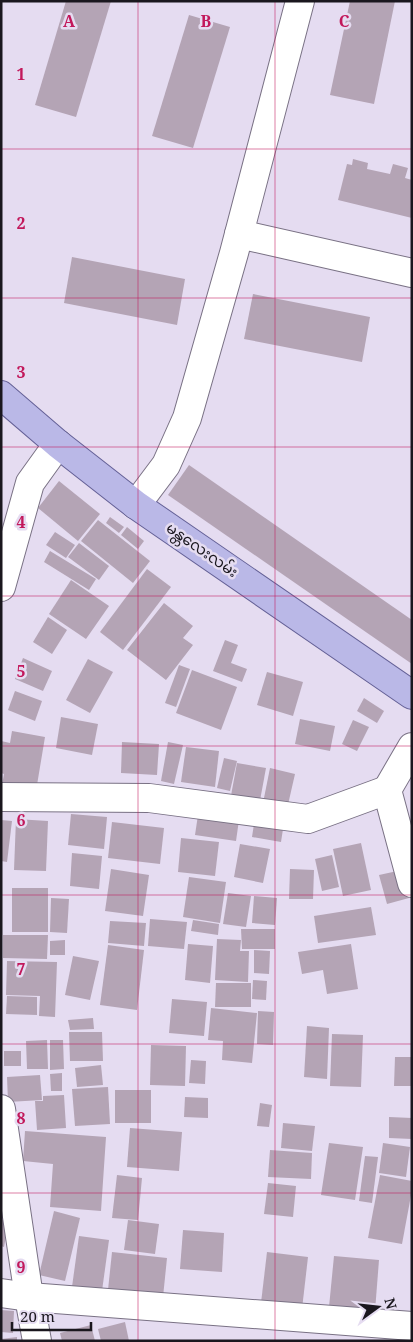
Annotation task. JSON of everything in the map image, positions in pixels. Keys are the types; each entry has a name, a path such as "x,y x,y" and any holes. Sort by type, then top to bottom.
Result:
{"main road":[{"name":"မန္တလေးလမ်း","path":"1,395 58,444 136,505 412,695"}],"street":[{"path":"136,505 166,465 187,418 239,234 300,1"},
{"path":"239,234 412,273"},
{"path":"1,587 30,483 58,444"},
{"path":"1,797 149,798 308,819 387,790 412,748"},
{"path":"387,790 412,883"},
{"path":"1,1109 37,1341"},
{"path":"1,1293 29,1297 412,1326"}],"building":[{"path":"66,1 111,1 76,117 35,105"},
{"path":"350,1 395,1 374,104 330,95"},
{"path":"189,15 230,27 193,148 152,136"},
{"path":"353,159 368,163 367,169 390,174 393,164 408,168 405,178 412,180 412,218 338,200 347,164 352,165"},
{"path":"72,257 185,279 177,325 64,303"},
{"path":"253,294 370,317 362,362 244,339"},
{"path":"189,465 412,620 412,664 168,495"},
{"path":"59,481 100,514 78,541 38,508"},
{"path":"110,517 124,527 119,533 106,523"},
{"path":"98,520 150,561 133,583 81,541"},
{"path":"127,527 144,541 138,549 121,535"},
{"path":"55,532 75,545 66,558 46,545"},
{"path":"79,543 109,566 99,580 68,557"},
{"path":"50,551 96,579 89,590 44,562"},
{"path":"147,569 171,587 123,650 100,632"},
{"path":"71,580 109,606 86,639 49,614"},
{"path":"164,603 193,626 183,638 193,645 166,680 127,650"},
{"path":"48,617 67,630 52,654 33,642"},
{"path":"225,640 238,645 231,663 247,669 242,682 213,671"},
{"path":"23,658 52,671 43,691 15,679"},
{"path":"88,659 113,672 90,713 66,700"},
{"path":"179,665 190,669 176,707 165,703"},
{"path":"192,670 237,687 221,730 176,713"},
{"path":"267,672 303,682 293,716 257,705"},
{"path":"15,691 42,701 35,721 8,710"},
{"path":"364,698 384,711 377,723 357,711"},
{"path":"61,717 98,724 92,755 56,748"},
{"path":"300,719 335,726 330,751 295,744"},
{"path":"353,720 369,727 357,751 342,744"},
{"path":"12,731 45,737 36,791 2,785 4,774 1,773 1,741 10,743"},
{"path":"122,742 159,744 157,775 121,773"},
{"path":"168,742 183,745 174,784 161,781"},
{"path":"186,747 219,751 215,787 181,782"},
{"path":"224,758 237,761 230,791 217,788"},
{"path":"237,763 266,768 259,806 230,801"},
{"path":"270,768 295,774 287,809 263,803"},
{"path":"71,814 107,817 104,849 68,845"},
{"path":"198,815 239,820 236,841 195,835"},
{"path":"16,819 48,821 46,871 14,870"},
{"path":"1,820 12,821 7,862 1,861"},
{"path":"112,822 164,828 160,864 108,858"},
{"path":"254,824 283,829 281,842 252,837"},
{"path":"181,838 219,842 215,876 178,872"},
{"path":"361,843 371,890 343,896 333,849"},
{"path":"240,844 270,849 263,883 234,877"},
{"path":"72,853 102,856 99,889 70,886"},
{"path":"332,855 339,887 322,891 315,859"},
{"path":"111,869 149,875 143,916 105,911"},
{"path":"290,869 314,870 313,899 289,899"},
{"path":"402,870 409,898 387,904 379,875"},
{"path":"189,877 226,882 220,923 183,917"},
{"path":"12,888 48,888 48,932 12,932"},
{"path":"228,893 251,896 246,927 223,924"},
{"path":"254,896 277,898 275,925 252,923"},
{"path":"51,898 69,899 67,933 50,932"},
{"path":"371,907 376,935 318,943 314,916"},
{"path":"150,919 187,922 184,949 148,946"},
{"path":"193,920 219,924 218,935 191,931"},
{"path":"110,921 146,923 144,946 108,943"},
{"path":"241,929 275,929 275,949 242,949"},
{"path":"3,935 48,935 47,959 3,958"},
{"path":"217,939 241,940 240,951 249,951 248,982 215,980"},
{"path":"65,940 65,955 50,955 50,941"},
{"path":"188,944 213,946 210,983 185,980"},
{"path":"351,944 358,989 327,994 323,970 302,974 298,952"},
{"path":"108,945 144,950 137,1010 100,1005"},
{"path":"254,950 270,951 269,974 254,973"},
{"path":"73,956 99,961 90,1000 65,995"},
{"path":"7,961 57,962 55,1017 39,1016 40,996 6,995"},
{"path":"253,980 267,981 266,1000 252,999"},
{"path":"216,983 251,983 251,1007 215,1007"},
{"path":"7,996 37,997 37,1015 6,1014"},
{"path":"172,999 207,1002 204,1036 169,1033"},
{"path":"211,1008 257,1013 252,1063 222,1060 223,1041 208,1040"},
{"path":"258,1011 274,1012 273,1045 257,1044"},
{"path":"93,1018 94,1029 70,1030 68,1020"},
{"path":"307,1026 329,1028 327,1079 304,1077"},
{"path":"69,1032 102,1032 103,1061 70,1061"},
{"path":"332,1034 363,1035 361,1087 330,1086"},
{"path":"47,1040 48,1069 27,1069 26,1041"},
{"path":"50,1040 63,1040 64,1069 50,1070"},
{"path":"151,1045 186,1046 185,1086 150,1085"},
{"path":"4,1051 21,1051 21,1066 4,1066"},
{"path":"395,1057 412,1057 412,1086 394,1086"},
{"path":"191,1060 206,1061 205,1084 189,1083"},
{"path":"101,1065 103,1085 77,1087 75,1068"},
{"path":"62,1073 62,1091 51,1091 50,1074"},
{"path":"40,1075 42,1100 8,1102 7,1077"},
{"path":"108,1087 110,1124 75,1126 72,1089"},
{"path":"115,1090 151,1090 151,1123 115,1123"},
{"path":"64,1095 66,1128 37,1130 35,1101 43,1101 43,1096"},
{"path":"185,1097 208,1098 208,1118 184,1117"},
{"path":"260,1103 272,1105 269,1127 257,1126"},
{"path":"389,1117 412,1118 412,1139 389,1138"},
{"path":"283,1123 315,1126 312,1151 281,1148"},
{"path":"130,1128 182,1132 179,1171 127,1167"},
{"path":"25,1131 106,1137 101,1211 50,1207 53,1164 23,1161"},
{"path":"329,1143 363,1147 355,1200 321,1195"},
{"path":"383,1143 410,1147 406,1177 379,1173"},
{"path":"270,1150 312,1153 311,1179 268,1177"},
{"path":"365,1156 378,1157 372,1203 359,1201"},
{"path":"117,1175 142,1178 138,1220 112,1218"},
{"path":"380,1175 412,1181 402,1244 368,1238"},
{"path":"268,1183 296,1186 293,1217 264,1214"},
{"path":"54,1211 80,1218 65,1281 39,1275"},
{"path":"1,1220 9,1221 4,1247 1,1246"},
{"path":"128,1220 159,1224 155,1254 124,1250"},
{"path":"183,1230 224,1233 222,1272 180,1269"},
{"path":"79,1236 109,1240 102,1291 72,1287"},
{"path":"112,1252 167,1258 163,1297 108,1290"},
{"path":"267,1252 308,1257 302,1309 261,1303"},
{"path":"334,1256 379,1260 375,1311 329,1307"},
{"path":"1,1310 14,1311 13,1333 1,1332"},
{"path":"125,1322 129,1341 101,1341 98,1329"},
{"path":"91,1325 95,1341 62,1341 60,1333"},
{"path":"17,1337 17,1341 1,1341 1,1339"}]}
